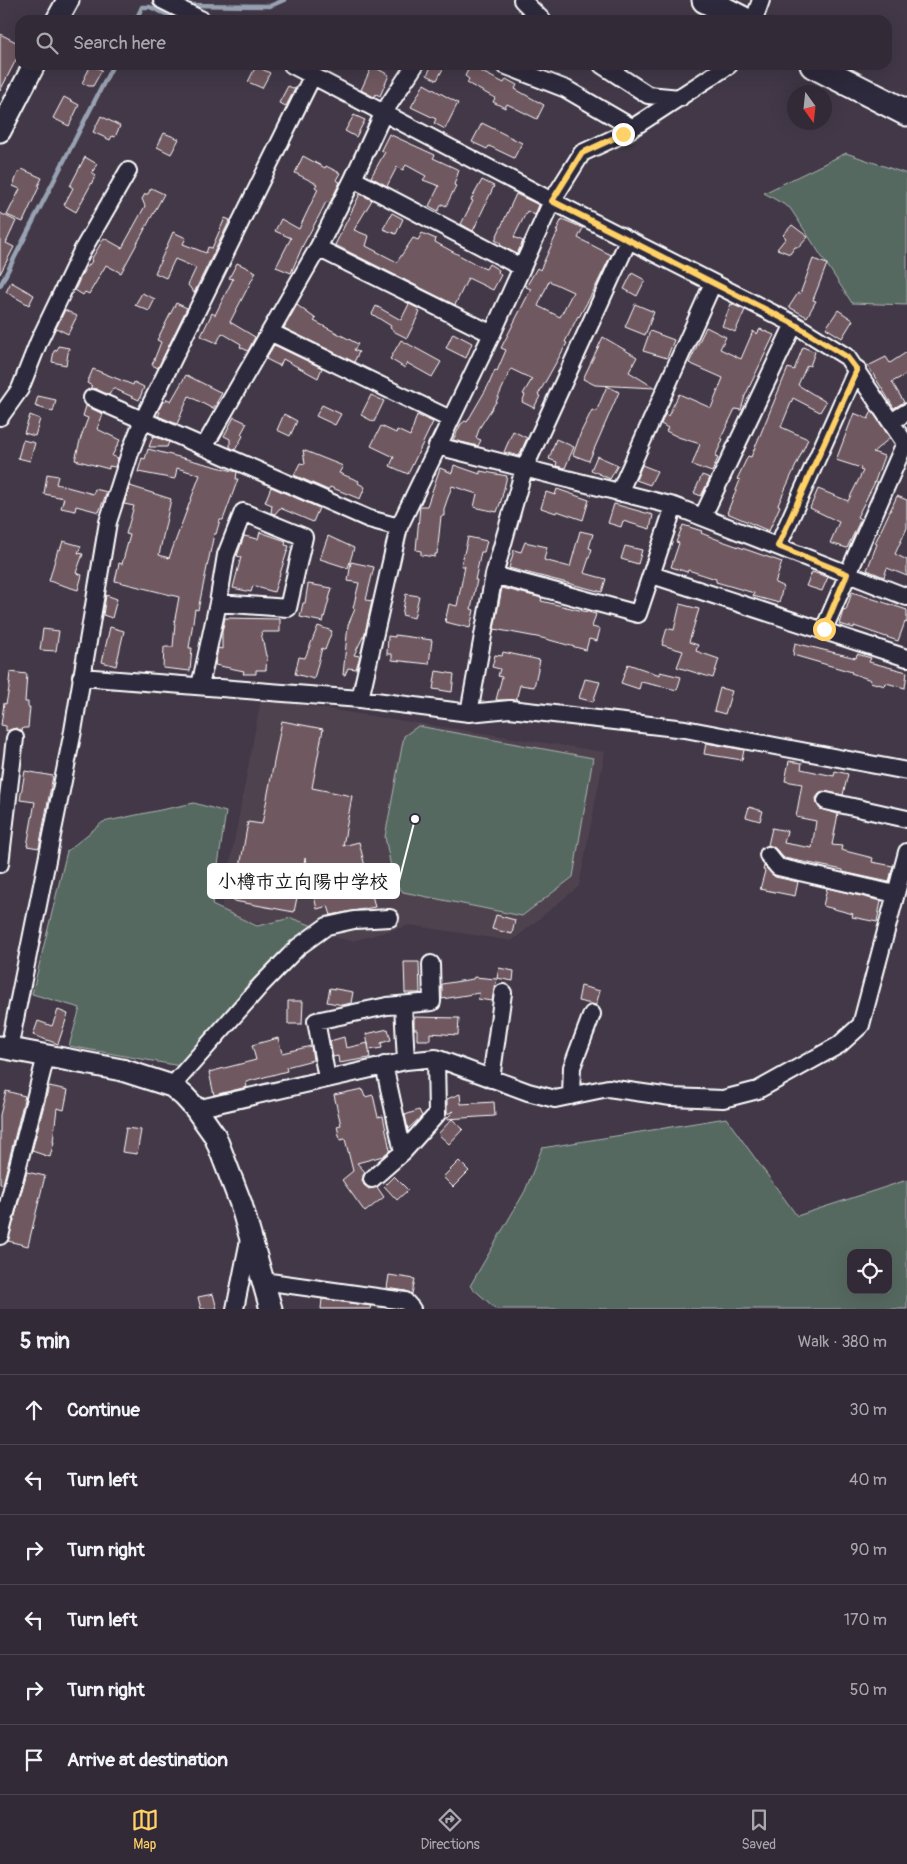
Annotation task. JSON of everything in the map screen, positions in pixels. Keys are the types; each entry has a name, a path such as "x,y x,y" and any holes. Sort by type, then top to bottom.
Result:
{"highway":[{"path":"685,0 714,15"},
{"path":"705,0 734,15"},
{"path":"823,70 907,113"},
{"path":"844,70 907,102"}],"main road":[{"path":"60,15 68,0"},
{"path":"0,131 31,70"},
{"path":"4,1048 122,1070 172,1086 196,1109 215,1136 241,1204 271,1309"}],"street":[{"path":"162,0 192,15"},
{"path":"522,0 537,15"},
{"path":"756,15 761,0"},
{"path":"302,70 628,241 794,324 847,357 906,444 824,629"},
{"path":"204,447 318,248 384,112 412,70"},
{"path":"517,70 566,89 633,128"},
{"path":"610,70 648,95 680,98"},
{"path":"360,698 399,527 492,334 552,201 582,153 633,128 722,70"},
{"path":"4,1048 73,731 108,522 131,450 143,420 313,75"},
{"path":"0,417 20,389 39,341 82,251 128,171"},
{"path":"353,179 521,267"},
{"path":"469,713 494,575 524,469 628,241"},
{"path":"318,248 492,334"},
{"path":"619,493 713,283"},
{"path":"703,516 794,324"},
{"path":"270,332 450,419"},
{"path":"778,546 857,370"},
{"path":"92,398 369,519 399,527"},
{"path":"891,422 907,412"},
{"path":"437,446 674,506 907,597"},
{"path":"494,575 638,614 674,506"},
{"path":"200,686 226,555 243,512 304,537 288,608 218,603"},
{"path":"652,575 824,629 907,658"},
{"path":"81,677 360,698 469,713 510,709 685,729 907,771"},
{"path":"0,864 3,822 15,738"},
{"path":"826,802 907,820"},
{"path":"196,1109 406,1060 436,1058 528,1092 556,1099 608,1088 671,1097 723,1099 758,1090 839,1045 861,1025 907,852"},
{"path":"768,854 778,867 895,894"},
{"path":"172,1086 261,985 298,947 327,926 354,920 390,918"},
{"path":"327,1078 316,1021 387,1006 432,1002 431,964"},
{"path":"491,1078 503,993"},
{"path":"403,1005 406,1060"},
{"path":"572,1096 572,1067 592,1014"},
{"path":"0,1236 46,1056"},
{"path":"372,1179 402,1152 437,1114 436,1058"},
{"path":"384,1065 402,1152"},
{"path":"235,1309 250,1235"},
{"path":"263,1281 405,1302 412,1309"}],"shaded area":[{"path":"261,699 605,752 579,886 512,941 410,925 353,941 220,916"}],"green space":[{"path":"846,153 907,174 907,305 852,303 790,208 764,193"},
{"path":"418,726 593,758 573,877 522,916 403,892 394,882 385,837 404,736"},
{"path":"194,803 226,812 212,905 257,926 291,918 313,926 250,982 180,1066 69,1046 80,1008 32,994 67,851 103,822"},
{"path":"726,1118 797,1216 907,1180 907,1309 496,1309 470,1286 525,1191 542,1148"}],"building":[{"path":"0,34 15,42 15,62 0,91"},
{"path":"88,70 102,70 93,86 82,83"},
{"path":"254,70 264,70 270,73 262,88 248,82"},
{"path":"370,70 380,70 389,75 380,96 376,94 374,97 361,90"},
{"path":"430,70 442,70 437,80 427,75"},
{"path":"468,70 478,70 504,83 506,79 517,85 515,89 544,105 537,119 507,104 505,108 493,102 495,98 467,83 469,79 465,76"},
{"path":"424,84 458,103 445,129 434,123 436,119 411,107"},
{"path":"288,86 295,89 286,106 279,103"},
{"path":"64,97 79,105 69,126 53,118"},
{"path":"354,115 365,120 356,137 345,131"},
{"path":"101,116 120,126 115,137 112,136 110,140 93,132"},
{"path":"482,123 522,143 514,158 489,146 487,149 472,142"},
{"path":"164,133 179,139 171,154 157,147"},
{"path":"389,134 435,155 433,158 459,170 454,185 456,186 446,206 442,204 438,211 429,206 439,186 423,180 426,176 406,165 403,170 397,167 387,186 371,177 385,152 381,150"},
{"path":"303,156 325,168 326,166 340,173 336,180 340,182 330,203 326,202 303,245 291,273 276,267 291,238 275,231 281,219 299,229 318,189 315,187 317,184 295,173"},
{"path":"85,157 97,164 92,173 96,175 76,212 64,205 73,188 70,186"},
{"path":"22,169 42,178 23,222 7,215 20,189 13,186 18,173"},
{"path":"482,180 494,186 473,231 461,224"},
{"path":"151,188 164,194 121,273 106,265 89,294 85,292 83,295 75,290 82,274 92,261 104,238 122,248 145,206 142,199"},
{"path":"360,194 372,200 354,230 369,236 366,246 397,262 413,238 418,240 422,233 436,239 435,242 481,267 486,269 489,264 499,270 498,273 501,275 493,290 468,278 455,305 335,245"},
{"path":"516,194 539,205 535,215 527,211 514,237 523,241 517,254 500,245 501,243 495,240"},
{"path":"0,213 16,221 6,243 14,247 0,274"},
{"path":"392,213 403,219 396,234 383,229"},
{"path":"225,218 230,220 194,293 188,285 196,268 175,259 166,278 155,273 173,232 186,238 183,244 206,253 208,247 212,248"},
{"path":"562,219 583,228 578,238 611,255 594,290 578,316 565,342 567,343 538,395 540,396 534,408 522,402 525,395 523,394 532,379 511,369 496,402 480,427 476,438 481,440 478,446 453,440 461,424 465,421 467,422 495,370 497,371 506,350 501,348 531,289 526,287 537,268 540,270 558,231 556,231","holes":["549,281 573,292 560,317 538,306"]},
{"path":"792,225 808,237 799,247 795,247 790,254 777,249 786,238 783,235"},
{"path":"813,259 827,264 813,300 816,301 807,317 789,307 798,293 800,294"},
{"path":"237,263 256,272 230,322 255,337 248,351 240,347 241,344 222,333 217,343 201,336 212,313 215,315 233,279 229,278"},
{"path":"632,273 645,280 637,296 624,289"},
{"path":"11,282 34,295 29,305 6,292"},
{"path":"142,293 155,299 149,311 135,305"},
{"path":"176,303 187,308 158,368 152,365 161,342 157,340"},
{"path":"409,304 419,309 418,311 420,312 407,338 395,332 390,328 391,326 372,314 376,306 401,320"},
{"path":"635,304 654,312 645,335 625,327"},
{"path":"731,304 745,310 735,332 722,326"},
{"path":"297,305 316,319 314,321 358,344 354,350 359,352 354,362 284,328"},
{"path":"65,310 77,316 68,334 56,328"},
{"path":"838,310 853,320 842,338 826,328"},
{"path":"706,327 726,337 720,349 741,359 753,331 757,334 760,329 774,335 745,396 741,410 735,409 721,438 723,439 715,457 718,458 712,472 692,465 700,444 666,431 668,428 661,424 665,414 668,416 679,394 711,408 723,378 689,363"},
{"path":"650,331 674,340 667,358 643,351"},
{"path":"453,333 472,343 466,358 446,348"},
{"path":"603,337 637,357 629,372 655,388 595,385 583,379"},
{"path":"401,340 441,362 432,377 407,363 405,368 390,359"},
{"path":"274,345 322,368 318,378 283,359 280,366 266,359"},
{"path":"58,346 69,348 66,365 52,362 54,351 57,350"},
{"path":"803,347 815,352 810,366 807,365 798,385 826,402 820,412 793,398 781,427 808,439 778,505 780,506 769,531 727,513 740,480 737,479 748,456 751,457 788,368 794,370"},
{"path":"907,352 907,374 892,382 904,402 894,408 868,366 886,357 890,363"},
{"path":"93,369 133,385 134,382 144,387 139,400 113,388 109,395 90,388 92,386 87,383"},
{"path":"186,375 222,393 213,409 189,396 177,424 158,416 160,412 158,411 163,401 165,402 167,399 171,401"},
{"path":"607,386 619,392 589,461 573,455 581,432 592,410 596,412"},
{"path":"371,395 384,401 374,422 361,415"},
{"path":"38,396 56,400 53,412 35,406"},
{"path":"322,405 341,414 335,425 316,416"},
{"path":"86,406 103,414 97,429 120,440 112,456 118,458 115,467 109,466 109,469 75,460 88,418 83,416"},
{"path":"872,411 890,438 873,452 884,456 874,484 857,517 861,519 847,548 830,543 839,522 810,508 818,489 848,501 863,471 860,470 861,468 836,460 854,413 868,419"},
{"path":"284,414 297,421 290,436 277,430"},
{"path":"30,415 40,419 35,436 24,433"},
{"path":"417,415 433,422 408,474 390,466 394,457 371,446 381,426 396,433 397,430 410,436"},
{"path":"234,417 247,423 241,434 243,436 235,450 230,447 230,439 224,436"},
{"path":"513,431 527,438 519,456 504,452"},
{"path":"153,436 169,442 167,447 149,447"},
{"path":"556,439 574,447 565,468 556,466 557,462 549,459"},
{"path":"23,440 35,443 30,461 18,458"},
{"path":"148,449 237,472 236,479 238,479 223,520 220,520 216,534 214,534 198,610 195,609 189,648 192,648 190,671 163,668 164,647 173,647 174,624 179,597 115,581 119,563 122,564 130,535 126,534 134,506 124,504 130,486 171,499 159,555 169,558 200,475 177,468 175,479 138,472 142,458 145,459"},
{"path":"303,450 343,466 339,473 359,481 358,483 365,487 360,499 330,487 328,490 294,475 300,463 305,464"},
{"path":"597,456 618,465 610,479 591,470"},
{"path":"454,465 480,474 480,471 507,476 497,512 474,507 477,494 452,486 444,509 444,516 441,516 437,554 435,554 435,557 421,555 421,551 416,550 420,506 427,506 440,468 452,473"},
{"path":"642,465 657,471 650,485 636,480"},
{"path":"47,474 58,476 56,484 93,494 95,489 107,492 99,512 76,506 75,511 61,508 64,498 44,494"},
{"path":"702,475 710,478 701,496 694,493"},
{"path":"271,487 319,508 313,522 280,508 275,514 271,513 272,505 265,502"},
{"path":"557,489 589,500 583,520 557,511 556,513 541,508 546,492 555,495"},
{"path":"897,496 907,500 907,528 895,554 907,560 907,576 887,568 884,577 867,570 877,544 875,543"},
{"path":"614,504 653,515 650,529 623,521 621,527 608,523"},
{"path":"683,525 782,562 775,583 783,586 779,603 753,596 754,593 716,582 716,579 671,567 679,543 676,542"},
{"path":"580,531 593,534 589,548 592,549 584,573 606,579 602,592 509,568 514,550 521,552 525,542 547,547 544,560 570,567"},
{"path":"260,532 286,541 285,545 289,546 274,592 253,586 251,592 233,588 241,557 237,556 244,536 258,539"},
{"path":"328,536 354,548 348,568 320,559"},
{"path":"468,537 487,541 484,552 481,552 475,580 477,580 471,609 474,610 470,628 445,622 449,604 457,606 465,566 461,566"},
{"path":"63,541 81,546 78,553 83,554 76,573 82,575 78,590 49,581 58,549 60,550"},
{"path":"625,546 642,550 638,564 621,559"},
{"path":"351,562 374,567 366,600 372,601 365,633 354,655 360,656 356,669 348,668 345,675 343,675 348,625 355,609 353,608 359,583 348,581"},
{"path":"812,572 828,577 822,591 806,586"},
{"path":"308,584 332,588 323,622 300,617 303,603 305,603"},
{"path":"502,588 542,598 541,601 596,614 592,627 600,629 597,641 589,639 586,650 542,638 494,629"},
{"path":"852,592 907,610 907,623 905,622 898,641 854,626 854,628 839,624 843,609 846,610"},
{"path":"406,594 419,596 414,618 402,615"},
{"path":"106,595 117,599 112,618 103,615"},
{"path":"680,604 699,609 689,642 698,645 696,651 719,659 713,678 677,667 683,651 662,645 667,628 674,630"},
{"path":"225,618 280,619 280,632 261,632 267,656 266,670 256,670 256,674 243,674 244,671 215,665 218,648 222,649 222,632"},
{"path":"318,626 332,631 325,650 322,648 314,679 295,674 299,657 305,658"},
{"path":"110,627 124,631 116,666 102,662"},
{"path":"43,629 59,631 56,651 40,650"},
{"path":"395,635 432,640 429,664 392,660 392,654 387,654 388,636 395,637"},
{"path":"795,643 856,658 857,654 871,658 869,662 907,672 905,688 886,683 885,686 870,682 871,680 852,672 793,655"},
{"path":"503,652 540,660 534,687 520,685 516,700 496,700 502,677 498,676 500,669 492,667 495,655 502,656"},
{"path":"628,664 660,675 660,672 681,677 677,690 641,682 639,689 621,683"},
{"path":"436,671 454,674 452,692 433,689"},
{"path":"10,672 27,674 25,702 28,702 28,707 30,707 28,728 23,728 22,731 16,728 6,731 6,726 1,725 4,703 6,704 10,683"},
{"path":"585,679 600,682 593,702 579,698"},
{"path":"720,688 732,691 725,714 714,711"},
{"path":"282,721 323,729 312,788 352,796 343,846 359,842 375,907 331,915 328,906 317,909 305,858 294,912 234,901 248,822 262,824"},
{"path":"706,743 744,750 742,760 704,754"},
{"path":"789,761 802,763 801,769 834,776 835,771 848,774 843,795 823,791 816,798 820,809 838,814 832,845 842,846 841,850 873,858 872,862 893,866 889,882 784,858 775,848 768,845 772,828 787,831 784,843 812,848 816,821 796,817 802,784 785,781"},
{"path":"25,771 53,776 39,848 27,846 35,802 20,800"},
{"path":"749,807 763,811 760,821 746,817"},
{"path":"764,866 775,877 798,882 795,896 760,889 765,871 763,870"},
{"path":"827,888 881,901 877,922 852,917 853,914 823,906"},
{"path":"496,915 515,920 512,934 492,929"},
{"path":"404,962 419,962 420,993 405,993"},
{"path":"499,968 514,971 513,981 497,978"},
{"path":"474,977 497,979 492,1001 478,999 479,993 442,999 442,984 473,979"},
{"path":"581,986 600,991 596,1005 578,1001"},
{"path":"330,988 353,992 351,1003 343,1005 327,1002"},
{"path":"288,1001 303,1001 302,1024 288,1024"},
{"path":"58,1010 68,1014 58,1044 33,1035 38,1021 52,1026"},
{"path":"414,1017 459,1018 458,1035 430,1033 430,1040 417,1040 417,1029 414,1029"},
{"path":"388,1029 391,1040 381,1043 382,1048 369,1050 366,1034"},
{"path":"344,1037 346,1048 368,1043 370,1058 339,1063 338,1056 333,1057 330,1041"},
{"path":"278,1038 282,1053 311,1046 313,1060 286,1067 287,1071 246,1082 247,1087 214,1095 209,1072 256,1060 252,1045"},
{"path":"49,1086 68,1090 64,1110 57,1108 54,1142 50,1157 32,1151"},
{"path":"362,1089 365,1097 373,1095 378,1117 383,1116 390,1150 383,1156 357,1163 365,1172 362,1180 364,1185 369,1189 377,1187 384,1197 365,1212 342,1180 353,1171 345,1139 340,1140 337,1126 341,1125 334,1095"},
{"path":"6,1091 25,1096 3,1184 0,1184 0,1115"},
{"path":"460,1094 461,1104 494,1102 495,1116 446,1119 454,1111 447,1114 447,1099"},
{"path":"419,1110 422,1116 408,1129 405,1115"},
{"path":"452,1119 463,1129 449,1144 438,1134"},
{"path":"126,1128 141,1130 137,1154 122,1152"},
{"path":"459,1161 469,1171 453,1187 443,1177"},
{"path":"27,1172 45,1176 28,1246 8,1241"},
{"path":"394,1176 408,1190 397,1200 384,1186"},
{"path":"389,1275 415,1279 412,1294 406,1291 387,1288"},
{"path":"213,1294 217,1309 201,1309 198,1297"},
{"path":"322,1299 371,1306 370,1309 321,1309"}],"waterway":[{"path":"186,5 270,6 284,0"},
{"path":"138,15 142,7 150,7 168,15"},
{"path":"0,286 110,70"}],"place":[{"name":"小樽市立向陽中学校","path":"415,819"}],"route":[{"path":"623,134 582,153 552,201 794,324 847,357 857,370 778,546 847,574 824,629"}]}
